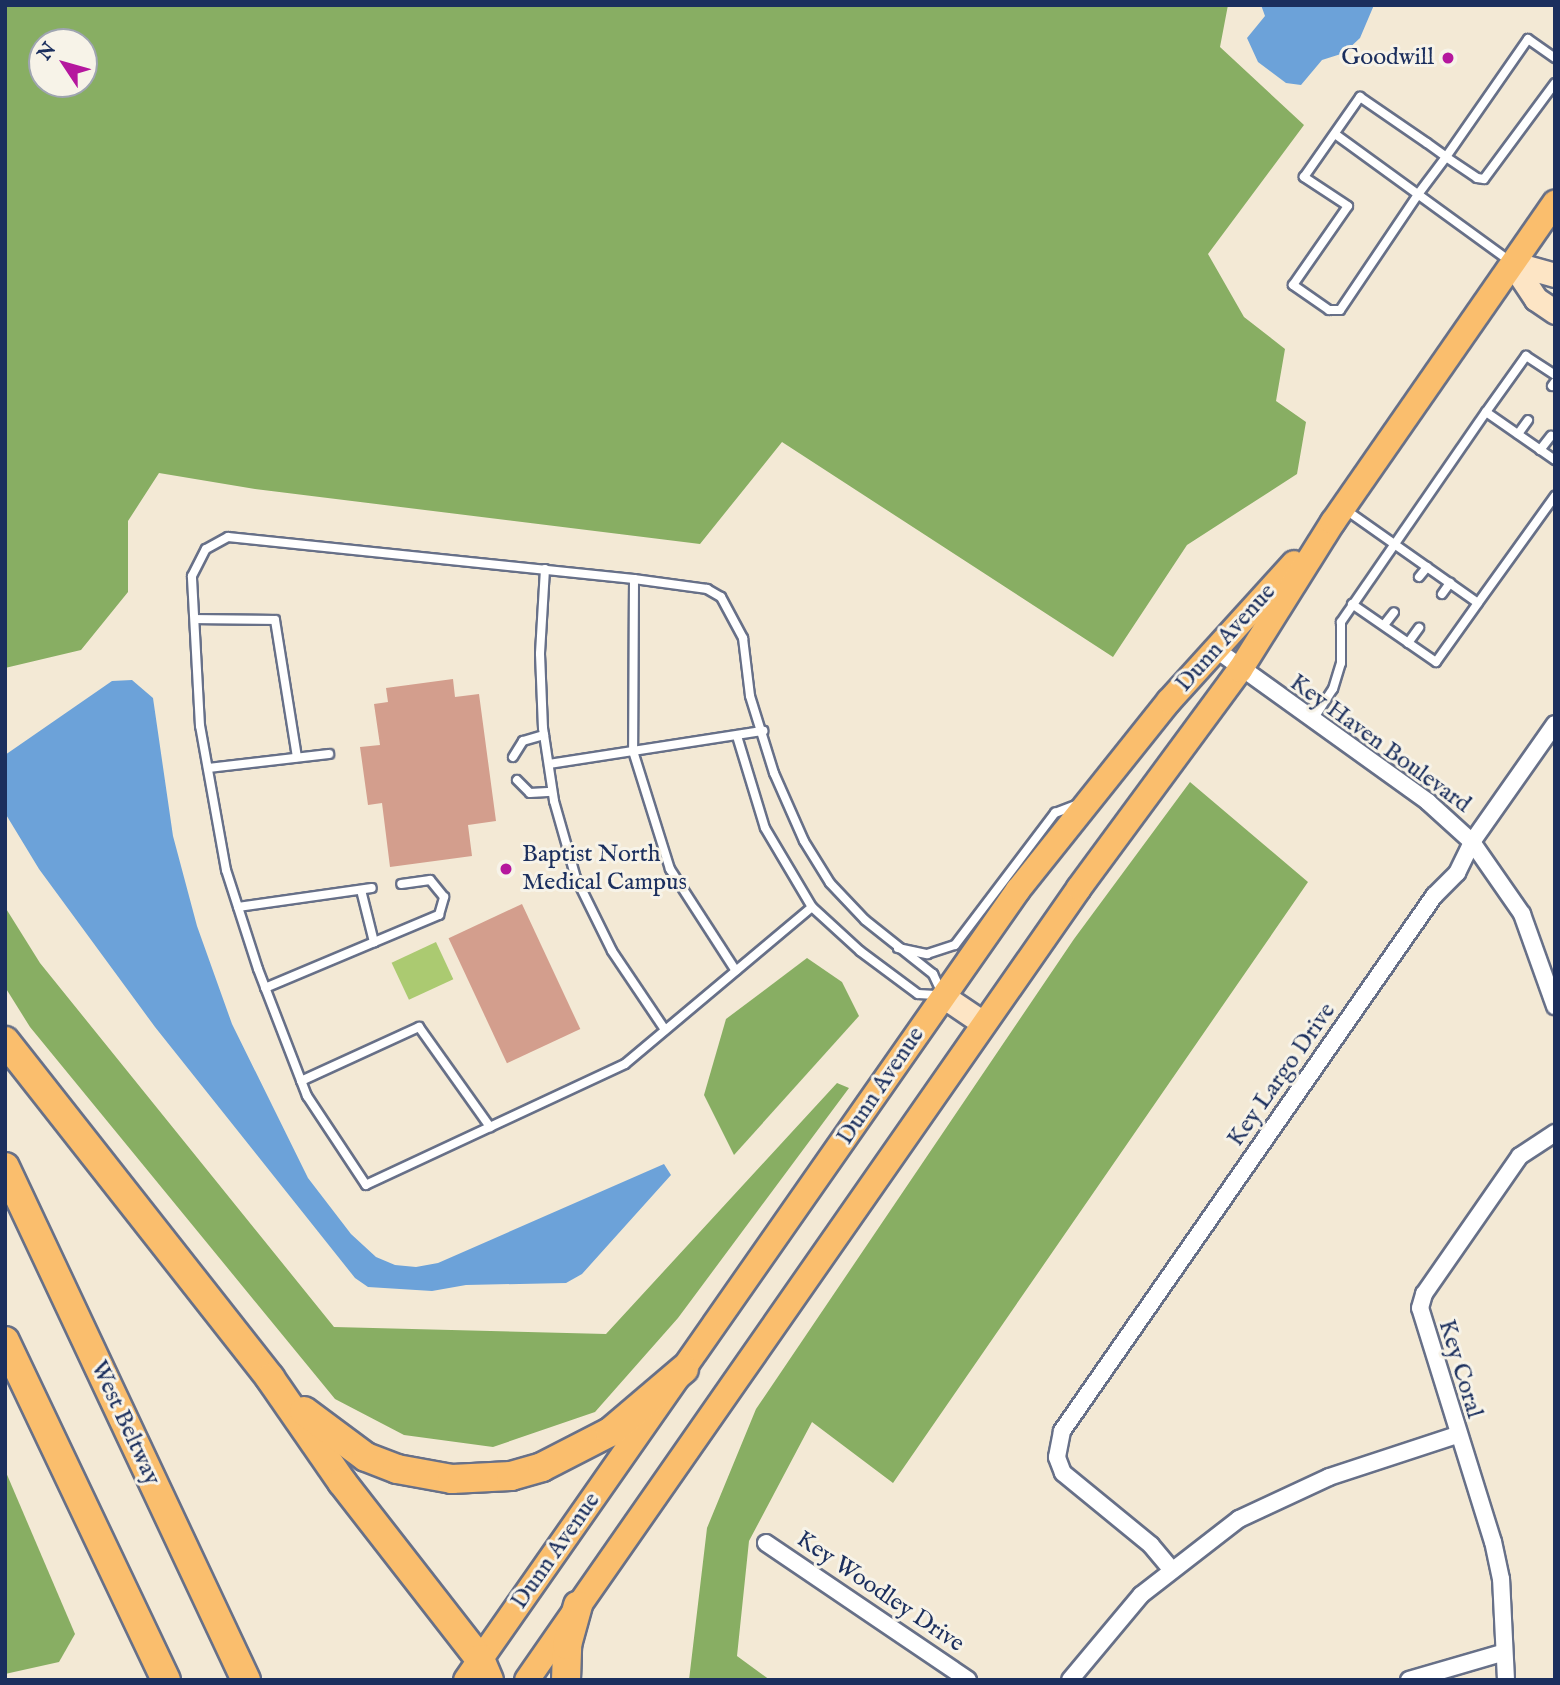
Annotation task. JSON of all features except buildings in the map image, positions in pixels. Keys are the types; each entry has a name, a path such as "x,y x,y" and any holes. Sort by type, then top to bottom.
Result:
{"highway":[{"path":"5,1041 270,1378 478,1673 510,1680"},
{"name":"West Beltway","path":"5,1167 246,1680"},
{"path":"5,1341 166,1680"},
{"path":"270,1378 321,1428 366,1457 421,1474 482,1479 542,1467 577,1451 610,1432 684,1369"},
{"path":"566,1680 567,1645 578,1605"}],"main road":[{"name":"Dunn Avenue","path":"527,1680 983,1023 1240,670 1338,515 1555,202"},
{"name":"Dunn Avenue","path":"478,1673 684,1369 943,996 1087,800 1214,648 1338,515"}],"street":[{"path":"1512,262 1555,275"},
{"path":"1512,262 1536,299 1555,312"},
{"name":"Key Haven Boulevard","path":"1214,648 1240,670 1428,802 1472,842 1522,914 1555,1006"},
{"name":"Key Largo Drive","path":"1171,1569 1128,1524 1077,1488 1057,1457 1062,1431 1434,897 1457,873 1472,842 1555,724"},
{"path":"943,996 983,1023"},
{"name":"Key Coral","path":"1070,1680 1110,1627 1171,1569 1239,1519 1294,1491 1457,1435 1421,1324 1422,1301 1520,1156 1555,1133"},
{"path":"1457,1435 1501,1579 1502,1653 1506,1680"},
{"name":"Key Woodley Drive","path":"766,1543 968,1680"},
{"path":"1409,1680 1502,1653"}],"lane":[{"path":"1555,58 1528,39 1446,157 1419,193 1340,310 1329,310 1293,285 1348,206 1304,177 1360,97 1446,157 1477,178 1491,174 1555,83"},
{"path":"1335,134 1512,262"},
{"path":"1312,721 1333,689 1340,663 1338,634 1352,604 1486,412 1526,356 1555,375"},
{"path":"1486,412 1555,460"},
{"path":"1518,434 1528,420"},
{"path":"1540,450 1551,436"},
{"path":"1352,604 1436,662 1555,496"},
{"path":"1338,515 1394,544 1478,603"},
{"path":"812,907 625,1063 366,1185 301,1080 265,988 226,870 200,726 192,576 206,549 228,537 634,579 707,589 721,597 733,612 748,663 750,696 774,773 804,841 830,883 896,947 933,974 943,996"},
{"path":"1419,577 1427,567"},
{"path":"545,569 540,654 544,736 552,792 576,878 612,951 665,1030"},
{"path":"634,579 634,751 670,869 736,971"},
{"path":"1442,594 1450,583"},
{"path":"1384,625 1394,612"},
{"path":"195,619 275,620 297,757"},
{"path":"1408,643 1419,628"},
{"path":"549,764 763,731"},
{"path":"513,757 523,741 544,736"},
{"path":"737,736 765,828 812,907 860,951 918,993 943,996"},
{"path":"208,768 329,754"},
{"path":"517,780 530,793 552,792"},
{"path":"896,947 927,954 955,945 1055,813 1087,800"},
{"path":"265,988 439,915 444,897 430,880 401,884"},
{"path":"238,907 372,888"},
{"path":"361,890 374,942"},
{"path":"301,1080 419,1027 490,1127"}],"green space":[{"path":"5,5 1228,5 1220,47 1304,125 1208,254 1244,317 1285,349 1276,401 1306,422 1297,474 1187,545 1113,657 782,442 700,544 255,489 159,473 128,521 128,592 81,650 5,668"},
{"path":"1190,782 1308,882 893,1483 812,1422 749,1541 737,1656 770,1680 689,1680 707,1528 756,1409 1074,939"},
{"path":"5,907 40,963 334,1327 606,1334 837,1083 849,1088 678,1318 595,1412 493,1447 404,1435 335,1399 30,1027 5,987"},
{"path":"436,942 453,979 409,1000 392,963"},
{"path":"807,958 842,982 859,1016 734,1155 704,1095 726,1019"},
{"path":"5,1470 75,1634 59,1662 5,1674"}],"water":[{"path":"1261,5 1374,5 1360,38 1344,53 1322,60 1301,85 1286,83 1258,62 1247,38 1265,16"},
{"path":"132,680 153,698 173,836 197,926 232,1024 308,1178 351,1234 376,1257 395,1265 416,1267 438,1263 664,1164 671,1175 582,1274 566,1283 466,1285 432,1291 368,1287 355,1278 155,1027 39,869 5,813 5,755 112,681"}],"place":[{"name":"Goodwill","path":"1448,58"},
{"name":"Baptist North Medical Campus","path":"506,869"}]}
